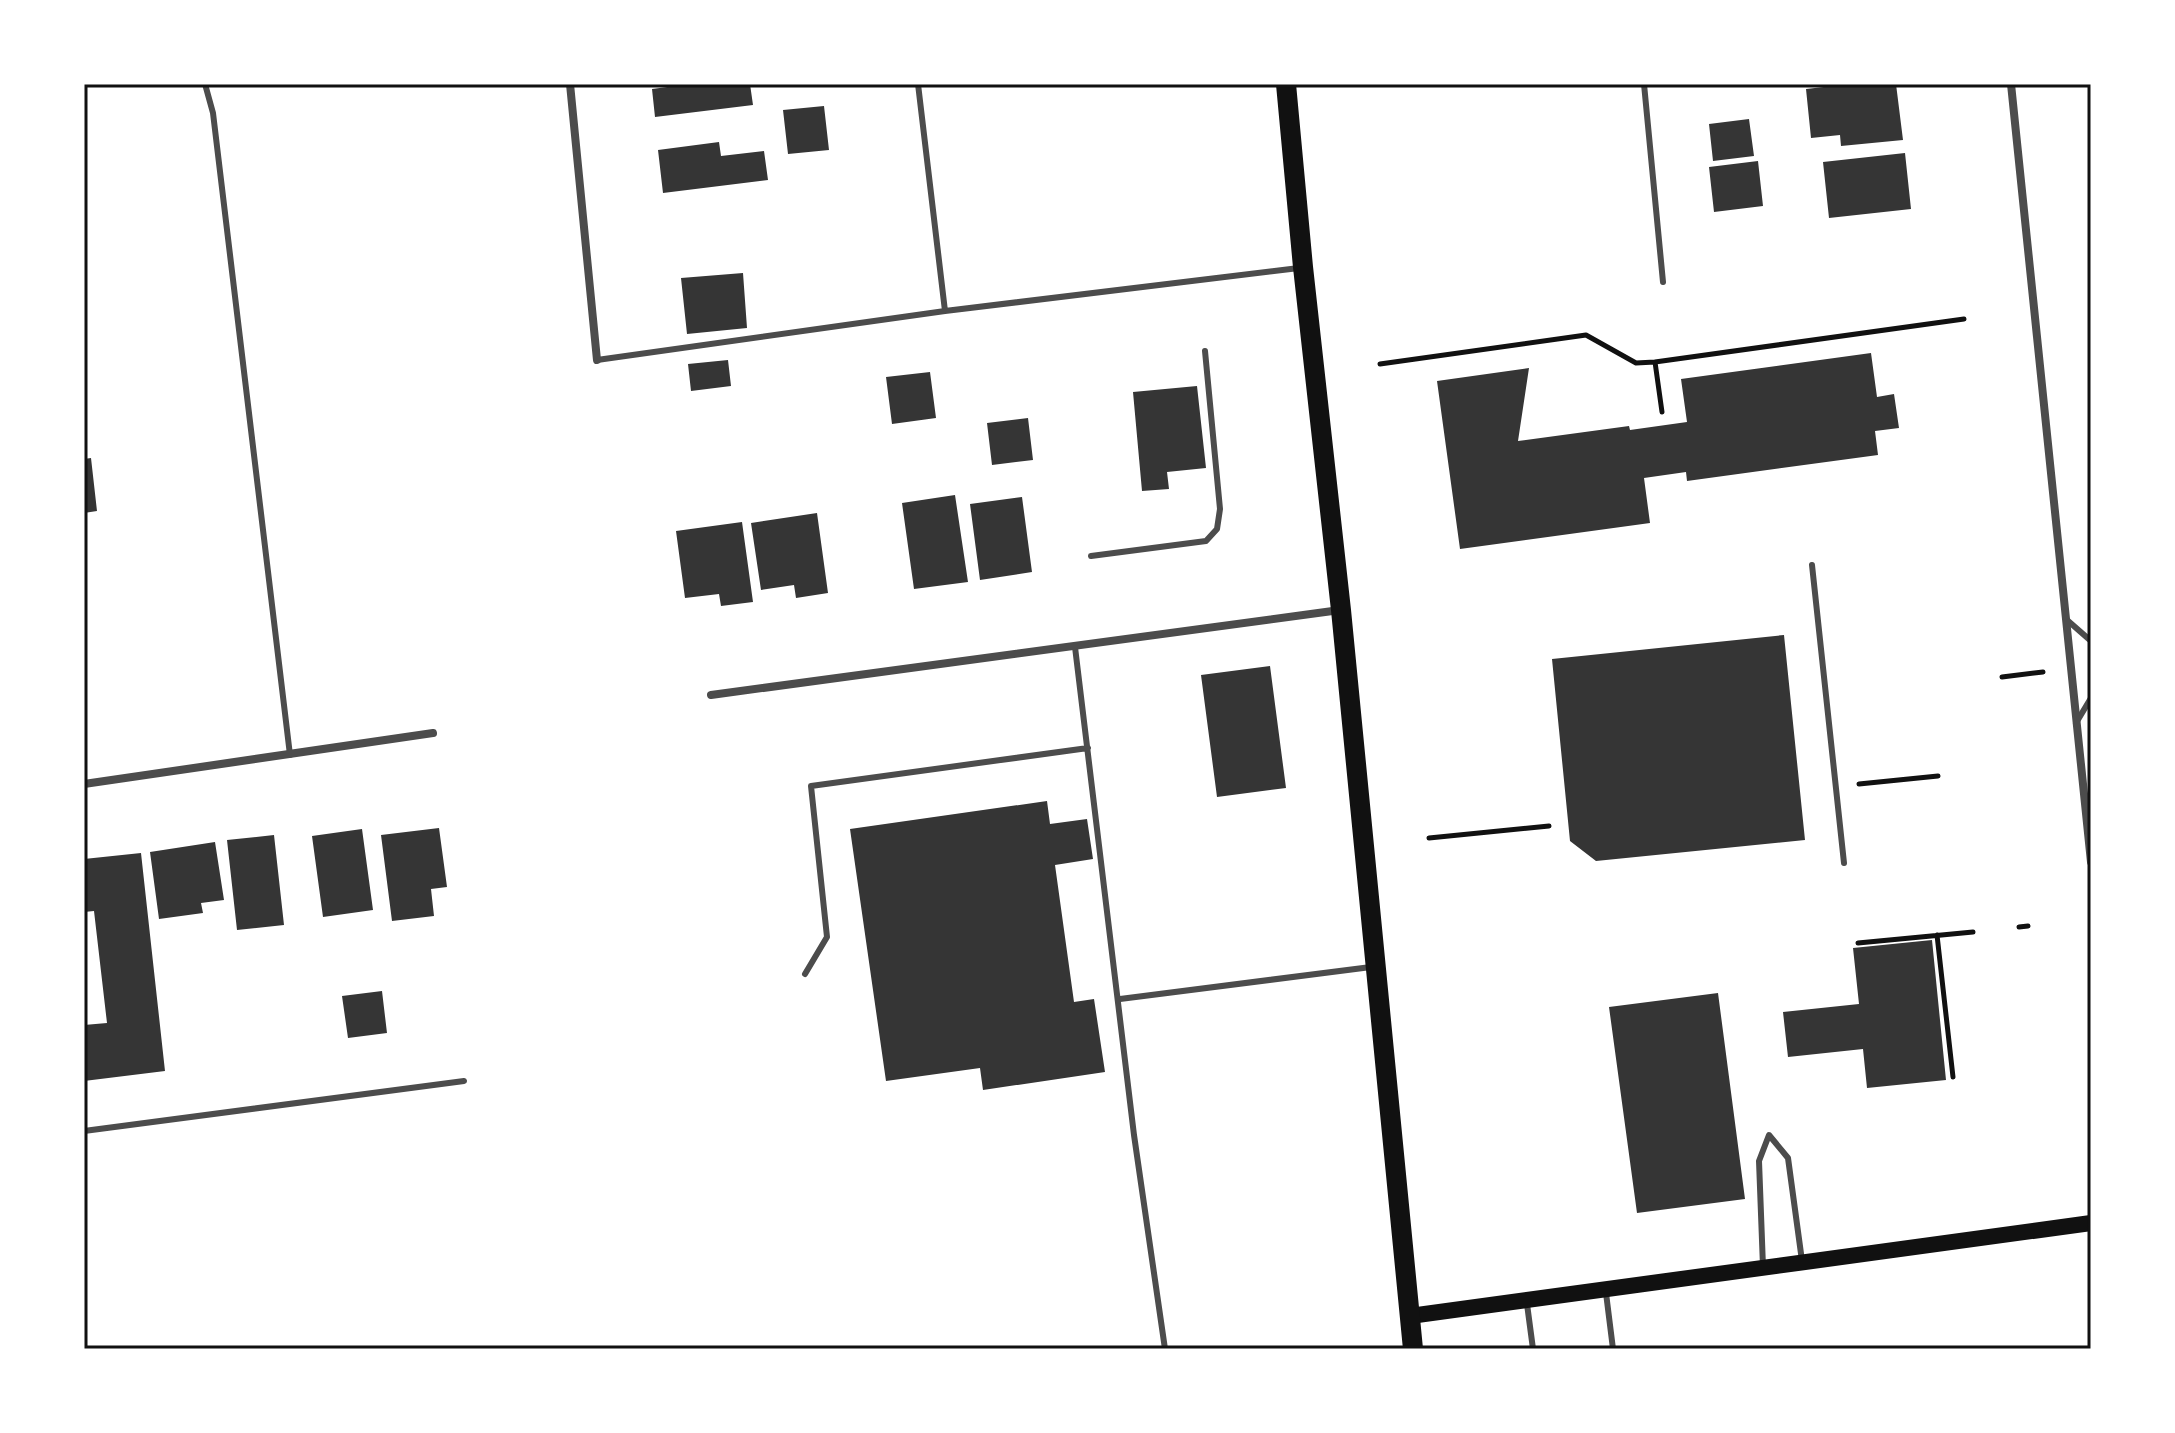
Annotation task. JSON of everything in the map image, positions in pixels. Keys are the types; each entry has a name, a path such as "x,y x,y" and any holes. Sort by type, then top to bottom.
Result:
{"main road":[{"path":"1286,84 1413,1349"},
{"path":"1410,1316 2091,1223"}],"street":[{"path":"570,84 597,360"},
{"path":"2011,84 2091,862"},
{"path":"711,695 1341,610"},
{"path":"84,784 433,733"}],"lane":[{"path":"205,84 213,113 290,755"},
{"path":"918,84 945,311"},
{"path":"1644,84 1663,282"},
{"path":"597,360 945,311 1303,267"},
{"path":"1091,556 1206,541 1217,529 1220,509 1205,351"},
{"path":"1812,565 1844,863"},
{"path":"2067,620 2091,641"},
{"path":"1075,647 1120,999 1134,1135 1165,1349"},
{"path":"2076,723 2091,698"},
{"path":"805,974 827,937 811,786 1088,748"},
{"path":"1120,999 1375,967"},
{"path":"84,1131 464,1081"},
{"path":"1763,1267 1759,1161 1769,1135 1788,1158 1802,1262"},
{"path":"1605,1289 1613,1349"},
{"path":"1526,1300 1533,1349"}],"path":[{"path":"1380,364 1586,335 1636,363 1655,362 1964,319"},
{"path":"1655,362 1662,412"},
{"path":"2002,677 2043,672"},
{"path":"1835,786 1938,776"},
{"path":"1429,838 1549,826"},
{"path":"2019,927 2028,926"},
{"path":"1858,943 1973,932"},
{"path":"1937,935 1953,1077"}],"building":[{"path":"690,84 750,84 753,105 655,117 652,89"},
{"path":"1850,84 1896,84 1903,140 1841,146 1840,135 1811,138 1806,89"},
{"path":"824,106 829,150 788,154 783,110"},
{"path":"1749,119 1754,156 1713,161 1709,124"},
{"path":"719,142 721,156 764,151 768,180 663,193 658,150"},
{"path":"1905,153 1911,209 1829,218 1823,162"},
{"path":"1758,161 1763,206 1714,212 1709,167"},
{"path":"743,273 747,328 687,334 681,278"},
{"path":"1871,353 1877,397 1894,394 1899,428 1875,431 1878,455 1687,481 1686,472 1644,478 1650,523 1460,549 1437,381 1529,368 1518,441 1629,426 1630,430 1687,422 1681,379"},
{"path":"728,360 731,386 691,391 688,364"},
{"path":"930,372 936,418 892,424 886,377"},
{"path":"1197,386 1206,468 1167,472 1169,489 1142,491 1133,392"},
{"path":"1028,418 1033,460 992,465 987,423"},
{"path":"91,458 97,511 84,513 84,459"},
{"path":"955,495 968,582 914,589 902,503"},
{"path":"1022,497 1032,572 980,580 970,504"},
{"path":"817,513 828,593 796,598 794,585 761,590 751,523"},
{"path":"742,522 753,602 721,606 719,594 685,598 676,531"},
{"path":"1784,635 1805,840 1596,861 1570,841 1552,659"},
{"path":"1270,666 1286,788 1217,797 1201,675"},
{"path":"1047,801 1050,824 1087,819 1093,859 1055,865 1074,1002 1094,999 1105,1072 983,1090 980,1068 886,1081 850,829"},
{"path":"439,828 447,887 431,889 434,916 392,921 381,835"},
{"path":"362,829 373,910 323,917 312,836"},
{"path":"274,835 284,925 237,930 227,840"},
{"path":"215,842 224,900 201,903 203,913 159,919 150,852"},
{"path":"141,853 165,1071 84,1081 84,1025 107,1023 94,911 84,912 84,859"},
{"path":"1932,940 1946,1080 1867,1088 1863,1049 1788,1057 1783,1012 1859,1004 1853,948"},
{"path":"382,991 387,1033 348,1038 342,996"},
{"path":"1718,993 1745,1199 1637,1213 1609,1007"}]}
